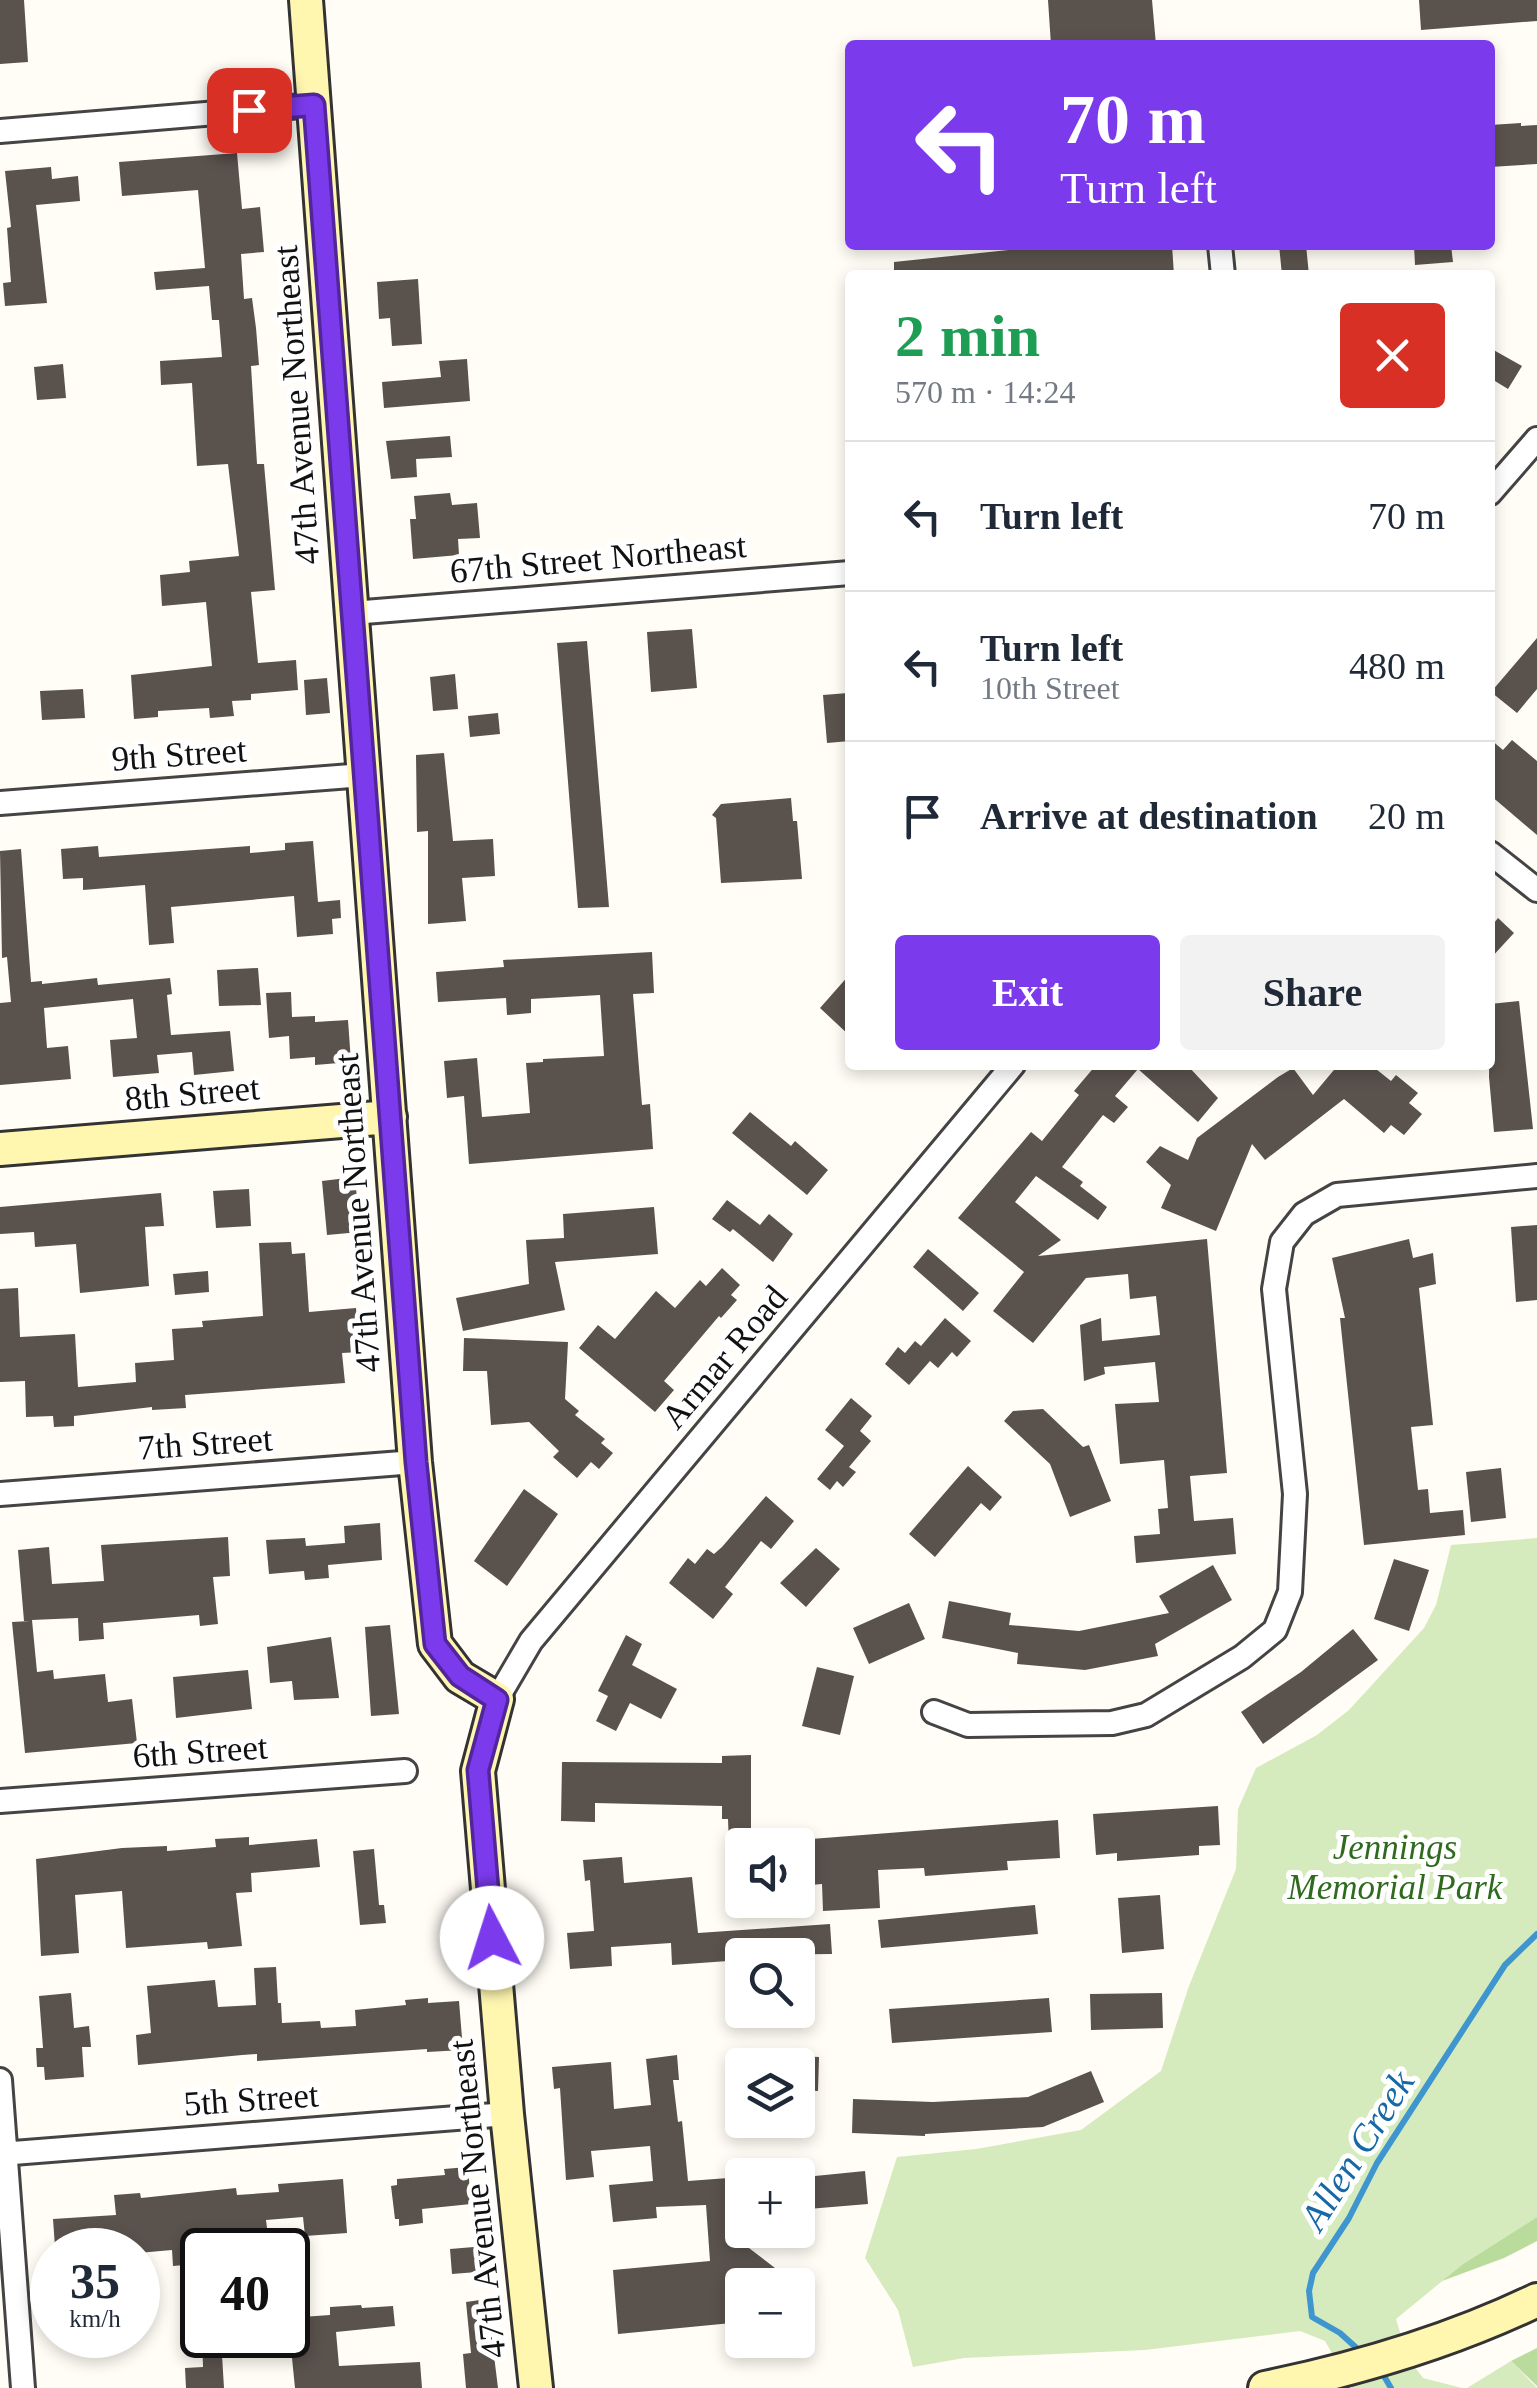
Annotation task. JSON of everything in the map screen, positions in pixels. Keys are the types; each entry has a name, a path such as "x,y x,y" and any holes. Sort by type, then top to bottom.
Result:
{"street":[{"name":"47th Avenue Northeast","path":"306,0 416,1462 435,1644 460,1676 497,1700 478,1770 507,2114 536,2388"},
{"path":"0,131 314,105"},
{"path":"1495,487 1537,439"},
{"name":"67th Street Northeast","path":"352,613 845,573"},
{"name":"9th Street","path":"0,803 364,775"},
{"path":"1495,857 1537,890"},
{"name":"Armar Road","path":"497,1700 532,1641 1009,1070"},
{"name":"8th Street","path":"0,1149 390,1117"},
{"path":"934,1712 968,1725 1112,1723 1146,1716 1242,1657 1275,1630 1290,1592 1295,1494 1274,1289 1282,1242 1304,1214 1337,1195 1537,1176"},
{"name":"7th Street","path":"0,1494 416,1462"},
{"name":"6th Street","path":"0,1801 405,1771"},
{"path":"0,2080 23,2388"},
{"name":"5th Street","path":"3,2154 507,2114"},
{"path":"1265,2388 1327,2375 1430,2342 1537,2300"}],"green space":[{"name":"Jennings Memorial Park","path":"1537,1538 1537,2217 1463,2264 1396,2319 1408,2358 1423,2378 1462,2388 1352,2388 1325,2341 1300,2331 1145,2350 964,2358 913,2367 898,2310 865,2258 897,2157 976,2149 1081,2130 1161,2071 1189,1986 1236,1869 1238,1809 1256,1768 1317,1735 1349,1710 1424,1628 1436,1605 1451,1545"},
{"path":"1537,2217 1537,2241 1442,2281 1463,2264"},
{"path":"1537,2348 1537,2386 1511,2361"},
{"path":"1511,2361 1537,2388 1467,2388"}],"building":[{"path":"0,0 24,0 28,62 0,64"},
{"path":"1048,0 1152,0 1156,40 1051,40"},
{"path":"1419,0 1537,0 1537,21 1421,30"},
{"path":"1495,125 1537,125 1537,164 1495,167"},
{"path":"237,153 242,209 260,207 264,252 241,254 244,299 252,298 256,328 259,365 251,366 257,464 264,464 275,590 251,592 258,663 296,660 298,690 251,694 251,700 232,701 234,716 210,718 209,708 158,711 158,717 134,719 131,675 212,666 206,602 162,606 160,575 190,572 189,561 239,556 228,464 197,466 192,383 161,385 160,361 222,357 219,320 212,320 209,286 156,290 154,272 205,268 198,190 122,196 119,162"},
{"path":"51,167 52,179 78,176 80,201 36,205 47,303 5,306 3,283 11,282 7,228 11,227 5,171"},
{"path":"1008,250 1172,250 1174,270 894,270 894,262"},
{"path":"1280,250 1306,250 1308,270 1282,270"},
{"path":"1414,250 1452,250 1453,262 1415,265"},
{"path":"418,279 422,344 392,346 390,318 379,319 377,282"},
{"path":"1495,351 1522,366 1508,389 1495,381"},
{"path":"467,359 470,401 384,408 382,382 441,377 439,361"},
{"path":"63,364 66,398 37,400 34,367"},
{"path":"450,436 452,457 416,459 417,477 391,479 386,441"},
{"path":"450,493 452,505 477,503 480,538 458,539 459,555 413,559 410,519 416,519 414,496"},
{"path":"692,629 697,688 651,692 647,632"},
{"path":"1537,638 1537,689 1517,713 1495,695 1495,687"},
{"path":"587,641 609,907 578,908 557,643"},
{"path":"455,674 458,709 433,711 430,677"},
{"path":"327,678 330,713 306,715 304,680"},
{"path":"83,689 85,718 42,720 40,691"},
{"path":"845,693 845,741 827,743 823,695"},
{"path":"498,713 500,734 470,737 468,716"},
{"path":"1512,740 1537,761 1537,835 1495,799 1495,743 1503,750"},
{"path":"444,753 453,841 493,839 495,876 462,878 466,921 428,924 428,831 417,832 416,755"},
{"path":"791,798 802,879 721,883 716,818 712,815 721,804"},
{"path":"313,841 318,902 340,900 341,918 332,919 333,934 297,937 294,896 171,907 174,943 149,945 145,885 83,890 83,878 63,879 61,849 98,846 99,857 250,846 250,853 285,850 285,843"},
{"path":"21,849 31,982 97,978 98,985 170,978 172,994 167,995 171,1035 230,1031 234,1071 194,1075 192,1052 157,1055 159,1073 113,1077 110,1040 137,1038 133,999 44,1008 47,1048 68,1046 71,1079 0,1085 0,1003 11,1002 7,957 2,958 0,851"},
{"path":"1498,918 1514,933 1495,954"},
{"path":"652,952 654,993 633,994 642,1105 650,1104 653,1149 469,1164 464,1096 447,1098 444,1061 477,1058 482,1117 530,1113 526,1063 604,1056 600,995 531,999 531,1013 507,1015 506,998 438,1002 436,972 504,967 503,960"},
{"path":"258,968 261,1005 219,1006 217,970"},
{"path":"845,980 845,1031 820,1008"},
{"path":"291,992 292,1017 315,1016 315,1022 348,1020 351,1062 315,1065 315,1057 290,1059 289,1036 269,1038 266,993"},
{"path":"1519,1001 1533,1129 1494,1132 1489,1077 1489,1070 1495,1070 1495,1003"},
{"path":"1092,1070 1137,1070 1115,1096 1128,1107 1114,1123 1103,1115 1062,1167 1107,1207 1098,1220 1036,1176 1015,1202 1061,1240 1038,1256 1207,1239 1227,1473 1190,1476 1194,1521 1233,1518 1236,1554 1136,1563 1134,1536 1160,1534 1158,1509 1168,1508 1164,1460 1120,1464 1115,1404 1159,1402 1155,1362 1104,1367 1105,1374 1084,1381 1080,1325 1101,1318 1102,1341 1160,1335 1156,1296 1130,1299 1128,1274 1086,1278 1033,1343 993,1311 1024,1272 958,1218 1031,1132 1042,1141 1079,1095 1074,1091"},
{"path":"1139,1070 1192,1070 1218,1098 1198,1122"},
{"path":"1290,1070 1294,1070 1313,1095 1334,1070 1377,1070 1391,1081 1396,1075 1418,1093 1409,1103 1422,1114 1404,1135 1391,1125 1384,1133 1344,1099 1265,1160 1252,1144 1216,1231 1161,1208 1171,1185 1146,1162 1160,1146 1188,1160 1197,1138"},
{"path":"750,1112 791,1146 795,1141 828,1170 807,1195 732,1133"},
{"path":"355,1177 360,1232 327,1235 322,1181"},
{"path":"249,1189 251,1226 216,1228 213,1191"},
{"path":"161,1193 164,1226 145,1227 149,1286 80,1293 76,1244 35,1247 34,1232 0,1234 0,1207"},
{"path":"727,1200 760,1225 769,1214 793,1234 773,1262 733,1229 730,1232 712,1219"},
{"path":"654,1207 658,1254 555,1262 565,1310 463,1331 456,1298 529,1284 526,1240 564,1238 563,1214"},
{"path":"1537,1225 1537,1300 1516,1302 1511,1227"},
{"path":"1409,1239 1413,1258 1433,1253 1436,1284 1419,1288 1433,1425 1411,1427 1418,1490 1428,1489 1430,1513 1463,1510 1465,1535 1364,1545 1340,1318 1345,1318 1332,1258"},
{"path":"291,1242 292,1254 305,1253 309,1312 356,1308 360,1352 342,1353 345,1383 185,1395 186,1408 152,1407 74,1416 74,1426 54,1427 53,1416 26,1417 25,1381 0,1382 0,1289 18,1288 20,1337 75,1334 78,1387 136,1382 135,1363 174,1360 172,1329 203,1327 202,1321 263,1316 259,1243"},
{"path":"928,1249 979,1293 963,1311 913,1267"},
{"path":"722,1268 740,1285 731,1295 737,1300 664,1381 674,1390 655,1412 579,1348 598,1325 615,1339 656,1291 675,1308 700,1280 706,1286"},
{"path":"208,1271 209,1292 175,1295 173,1274"},
{"path":"945,1318 971,1341 957,1357 952,1352 938,1368 930,1361 909,1385 885,1364 898,1347 905,1353 915,1341 921,1346"},
{"path":"464,1338 568,1342 565,1399 579,1411 575,1415 605,1439 601,1443 613,1453 599,1469 591,1462 577,1478 553,1457 559,1451 529,1422 491,1425 487,1371 463,1371"},
{"path":"851,1398 872,1416 860,1431 871,1441 849,1467 856,1472 843,1487 837,1481 830,1490 817,1479 844,1446 825,1430"},
{"path":"1043,1409 1083,1447 1089,1445 1111,1501 1070,1517 1050,1464 1004,1421 1013,1411"},
{"path":"968,1466 1002,1497 990,1511 981,1503 935,1557 909,1534"},
{"path":"1501,1468 1506,1518 1471,1522 1466,1472"},
{"path":"524,1489 558,1514 507,1586 474,1561"},
{"path":"766,1496 794,1521 771,1549 761,1541 725,1587 733,1594 713,1619 669,1583 688,1558 695,1564 707,1549 714,1554 722,1547"},
{"path":"380,1523 382,1560 328,1565 329,1578 305,1580 304,1571 269,1574 266,1540 305,1538 306,1546 345,1543 344,1526"},
{"path":"228,1537 230,1576 213,1577 218,1624 200,1626 199,1615 103,1623 104,1639 79,1641 78,1618 32,1620 37,1672 53,1670 54,1679 105,1674 108,1702 132,1699 137,1743 25,1753 12,1622 30,1621 24,1621 18,1550 49,1547 52,1584 104,1581 101,1545"},
{"path":"816,1548 840,1569 806,1607 780,1583"},
{"path":"1394,1559 1429,1570 1409,1631 1374,1619"},
{"path":"1213,1565 1232,1600 1155,1644 1158,1656 1085,1670 1017,1664 1018,1653 942,1638 949,1601 1011,1613 1009,1625 1079,1631 1169,1613 1159,1596"},
{"path":"909,1603 925,1639 869,1664 853,1628"},
{"path":"390,1625 399,1714 371,1716 365,1627"},
{"path":"1353,1629 1378,1660 1263,1744 1241,1712 1301,1672"},
{"path":"626,1635 642,1644 632,1665 677,1689 661,1719 630,1703 616,1731 596,1721 608,1696 598,1691"},
{"path":"331,1637 339,1698 294,1700 292,1681 270,1683 267,1647"},
{"path":"817,1667 854,1676 840,1735 802,1726"},
{"path":"248,1670 252,1709 176,1718 173,1677"},
{"path":"751,1755 751,1828 728,1828 728,1819 722,1819 722,1806 595,1803 595,1822 561,1821 562,1762 722,1763 722,1756"},
{"path":"1218,1806 1220,1845 1199,1846 1199,1855 1117,1861 1117,1853 1096,1855 1093,1814"},
{"path":"1058,1820 1060,1858 1007,1861 1008,1870 925,1876 924,1868 878,1870 880,1908 823,1911 822,1884 815,1885 815,1839"},
{"path":"249,1837 249,1845 317,1839 320,1867 251,1873 252,1892 236,1893 242,1946 208,1949 207,1942 126,1948 122,1891 75,1895 79,1953 41,1956 36,1859 122,1848 167,1846 167,1851 216,1847 215,1839"},
{"path":"374,1849 379,1905 384,1905 386,1923 360,1925 353,1851"},
{"path":"622,1857 624,1883 692,1877 698,1933 830,1924 832,1954 815,1954 815,1938 725,1938 725,1961 672,1965 671,1943 611,1947 612,1966 570,1969 567,1933 594,1931 590,1880 585,1881 583,1860"},
{"path":"1160,1895 1164,1949 1122,1953 1118,1898"},
{"path":"1035,1905 1038,1934 881,1948 878,1920"},
{"path":"276,1967 282,2023 320,2021 321,2028 356,2026 355,2010 406,2005 405,2000 428,1998 428,2003 459,2001 463,2050 257,2061 257,2054 138,2065 136,2035 151,2033 147,1986 215,1980 218,2007 256,2005 254,1968"},
{"path":"71,1993 74,2028 89,2026 91,2047 82,2047 84,2077 45,2080 44,2067 37,2067 36,2048 43,2048 39,1996"},
{"path":"1162,1993 1163,2028 1091,2030 1090,1994"},
{"path":"1049,1998 1052,2032 892,2043 889,2009"},
{"path":"677,2055 679,2080 673,2080 688,2181 725,2178 725,2248 749,2248 775,2268 725,2268 725,2324 618,2334 613,2270 710,2261 706,2205 656,2207 657,2218 613,2222 609,2185 653,2181 650,2146 591,2151 594,2177 566,2180 560,2088 554,2089 552,2067 611,2062 614,2109 651,2105 646,2059"},
{"path":"815,2057 819,2057 815,2091"},
{"path":"1091,2071 1104,2102 1043,2127 925,2136 852,2133 853,2099 933,2102 1028,2097"},
{"path":"468,2167 471,2204 422,2209 423,2223 399,2226 391,2186 397,2185 397,2179 445,2175 444,2169"},
{"path":"865,2171 868,2204 815,2208 815,2176"},
{"path":"343,2179 347,2233 310,2236 303,2217 266,2220 267,2228 180,2228 180,2265 173,2266 172,2250 160,2251 160,2228 54,2228 53,2219 116,2215 114,2195 140,2193 141,2198 236,2188 237,2195 279,2192 278,2184"},
{"path":"474,2247 477,2272 452,2274 450,2249"},
{"path":"487,2299 498,2388 466,2388 463,2354 471,2353 466,2302"},
{"path":"393,2306 395,2326 336,2332 339,2366 420,2362 422,2388 295,2388 292,2358 310,2358 310,2316 330,2315 330,2307"},
{"path":"203,2358 222,2358 224,2388 186,2388 185,2368 203,2367"}],"waterway":[{"name":"Allen Creek","path":"1361,2352 1340,2333 1312,2317 1309,2291 1313,2273 1349,2218 1377,2163 1505,1965 1537,1934"},
{"name":"Allen Creek","path":"1381,2371 1391,2388"}],"route":[{"path":"249,110 314,105 416,1462 435,1644 460,1676 497,1700 478,1770 492,1938"}]}
